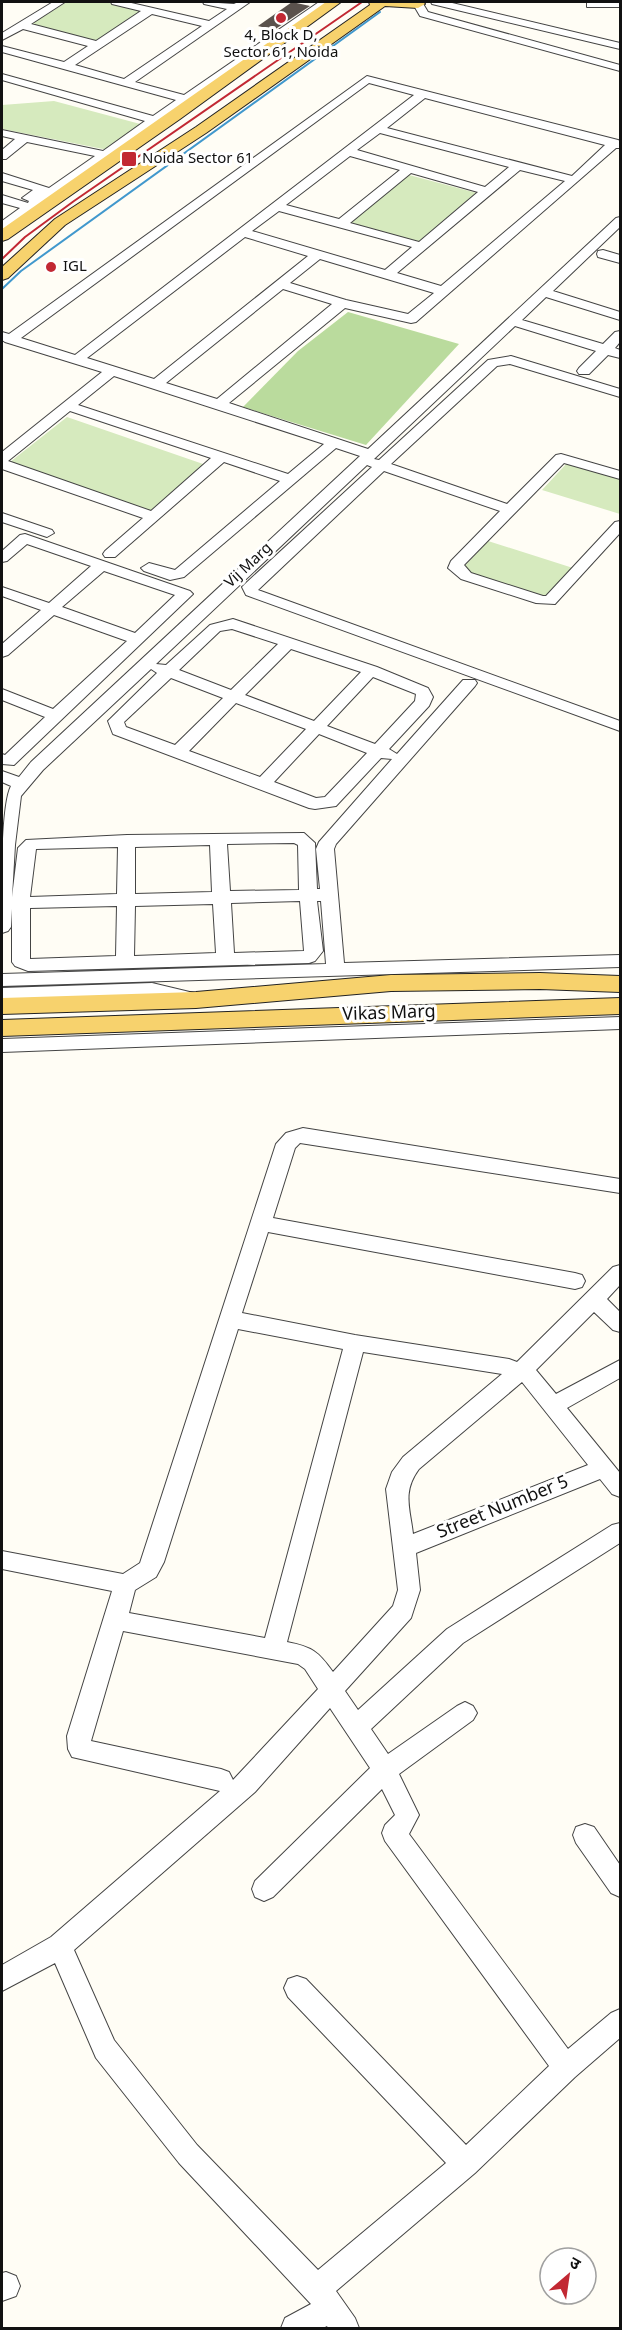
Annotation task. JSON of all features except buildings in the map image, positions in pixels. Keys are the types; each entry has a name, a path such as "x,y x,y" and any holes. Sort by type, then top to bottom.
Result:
{"main road":[{"path":"2,236 33,205 165,120 334,2"},
{"path":"165,120 207,104 346,2"},
{"path":"2,275 60,222 201,130 375,2 413,3"},
{"path":"2,255 14,254 45,225 60,222"},
{"path":"438,1012 429,1006 428,1000 433,996 524,989 540,981"},
{"name":"Vikas Marg","path":"2,1006 196,1000 391,983 540,981 621,984"},
{"path":"391,983 392,1013"},
{"name":"Vikas Marg","path":"2,1028 157,1032 392,1013 621,1006"}],"street":[{"path":"2,37 60,2"},
{"path":"116,2 210,25"},
{"path":"208,2 240,5"},
{"path":"299,2 323,4"},
{"path":"436,2 619,48"},
{"path":"465,2 491,6 619,48"},
{"path":"413,3 619,48"},
{"path":"413,3 424,14 621,68"},
{"path":"2,226 165,120 185,99 323,4"},
{"path":"591,5 621,4"},
{"path":"125,83 240,5"},
{"path":"66,66 151,10"},
{"path":"21,25 97,45"},
{"path":"2,49 185,99"},
{"path":"2,77 165,120"},
{"path":"6,338 367,79 617,144"},
{"path":"78,358 423,94"},
{"path":"378,129 574,180"},
{"path":"2,133 95,152 48,182"},
{"path":"2,156 24,138"},
{"path":"280,284 342,303 411,319 617,144"},
{"path":"350,152 487,191"},
{"path":"387,275 517,166"},
{"path":"341,224 410,168"},
{"path":"2,175 62,185"},
{"path":"2,175 43,189 33,205 2,218"},
{"path":"2,198 33,205"},
{"path":"276,206 422,246"},
{"name":"Vij Marg","path":"621,221 220,592 621,738"},
{"path":"243,233 443,291"},
{"path":"603,254 621,259"},
{"path":"156,384 317,255"},
{"path":"543,292 621,316"},
{"path":"219,404 342,303"},
{"path":"512,321 621,354"},
{"path":"584,371 621,335"},
{"path":"6,338 78,358 333,442 381,466 510,510"},
{"path":"490,342 621,382"},
{"path":"621,393 511,360 493,363 253,583 251,592 621,726"},
{"path":"2,459 113,370"},
{"path":"68,406 288,479"},
{"path":"2,558 24,538 163,574 179,574 333,442"},
{"path":"616,455 614,473 561,458 456,564 457,571 546,602 557,595 613,544 621,525"},
{"path":"2,652 152,516 220,458"},
{"path":"2,464 152,516"},
{"path":"2,517 185,594 8,761 2,759"},
{"path":"2,591 137,639"},
{"path":"2,927 6,845 13,795 37,766 220,592"},
{"path":"233,624 371,670 422,691 425,697 330,802 315,804 177,753 119,730 116,721 214,628 233,624"},
{"path":"177,753 289,642"},
{"path":"144,665 169,671 403,760"},
{"path":"262,785 371,670"},
{"path":"336,970 325,849 328,842 469,684"},
{"path":"2,694 56,716"},
{"path":"2,776 22,784"},
{"path":"298,837 306,843 308,895 314,951 309,957 28,965 21,962 21,902 27,848 32,844 127,841 298,837"},
{"path":"218,839 225,959"},
{"path":"125,962 127,841"},
{"path":"3,903 329,895"},
{"path":"2,980 621,961"},
{"path":"2,994 152,989 196,1000"},
{"path":"2,1046 157,1032 621,1023"},
{"path":"221,1780 80,1749 79,1736 126,1584 148,1570 153,1562 286,1144 293,1138 303,1135 621,1186"},
{"path":"261,1223 575,1281"},
{"path":"2,1979 60,1946 246,1784 332,1687 404,1611 409,1590 397,1489 405,1471 516,1368 595,1300 621,1273"},
{"path":"595,1300 621,1324"},
{"path":"230,1319 355,1343 516,1368 553,1406 621,1488"},
{"path":"273,1650 355,1343"},
{"path":"553,1406 621,1368"},
{"name":"Street Number 5","path":"403,1548 603,1468"},
{"path":"357,1726 456,1636 621,1532"},
{"path":"2,1560 126,1584"},
{"path":"115,1620 303,1655 313,1662 332,1687 385,1770 407,1815 403,1824 394,1833 566,2068"},
{"path":"264,1889 385,1770 465,1713"},
{"path":"585,1835 621,1885"},
{"path":"60,1946 105,2049 188,2154 331,2309"},
{"path":"297,1988 466,2164"},
{"path":"295,2328 331,2309 466,2164 566,2068 621,2022"}],"green space":[{"path":"67,2 105,2 143,11 96,42 31,24"},
{"path":"54,101 144,125 108,150 2,129 2,105"},
{"path":"409,175 477,193 418,242 349,222"},
{"path":"348,312 459,344 366,445 243,407 298,351"},
{"path":"67,417 206,465 151,512 10,462"},
{"path":"568,462 620,478 620,514 542,490"},
{"path":"488,541 573,568 546,599 460,571"}],"waterway":[{"path":"2,289 21,271 380,12"}],"railway":[{"path":"2,259 25,237 74,201 362,2"}],"place":[{"name":"4, Block D, Sector 61, Noida","path":"281,18"},
{"name":"Noida Sector 61","path":"129,159"},
{"name":"IGL","path":"51,267"}]}
